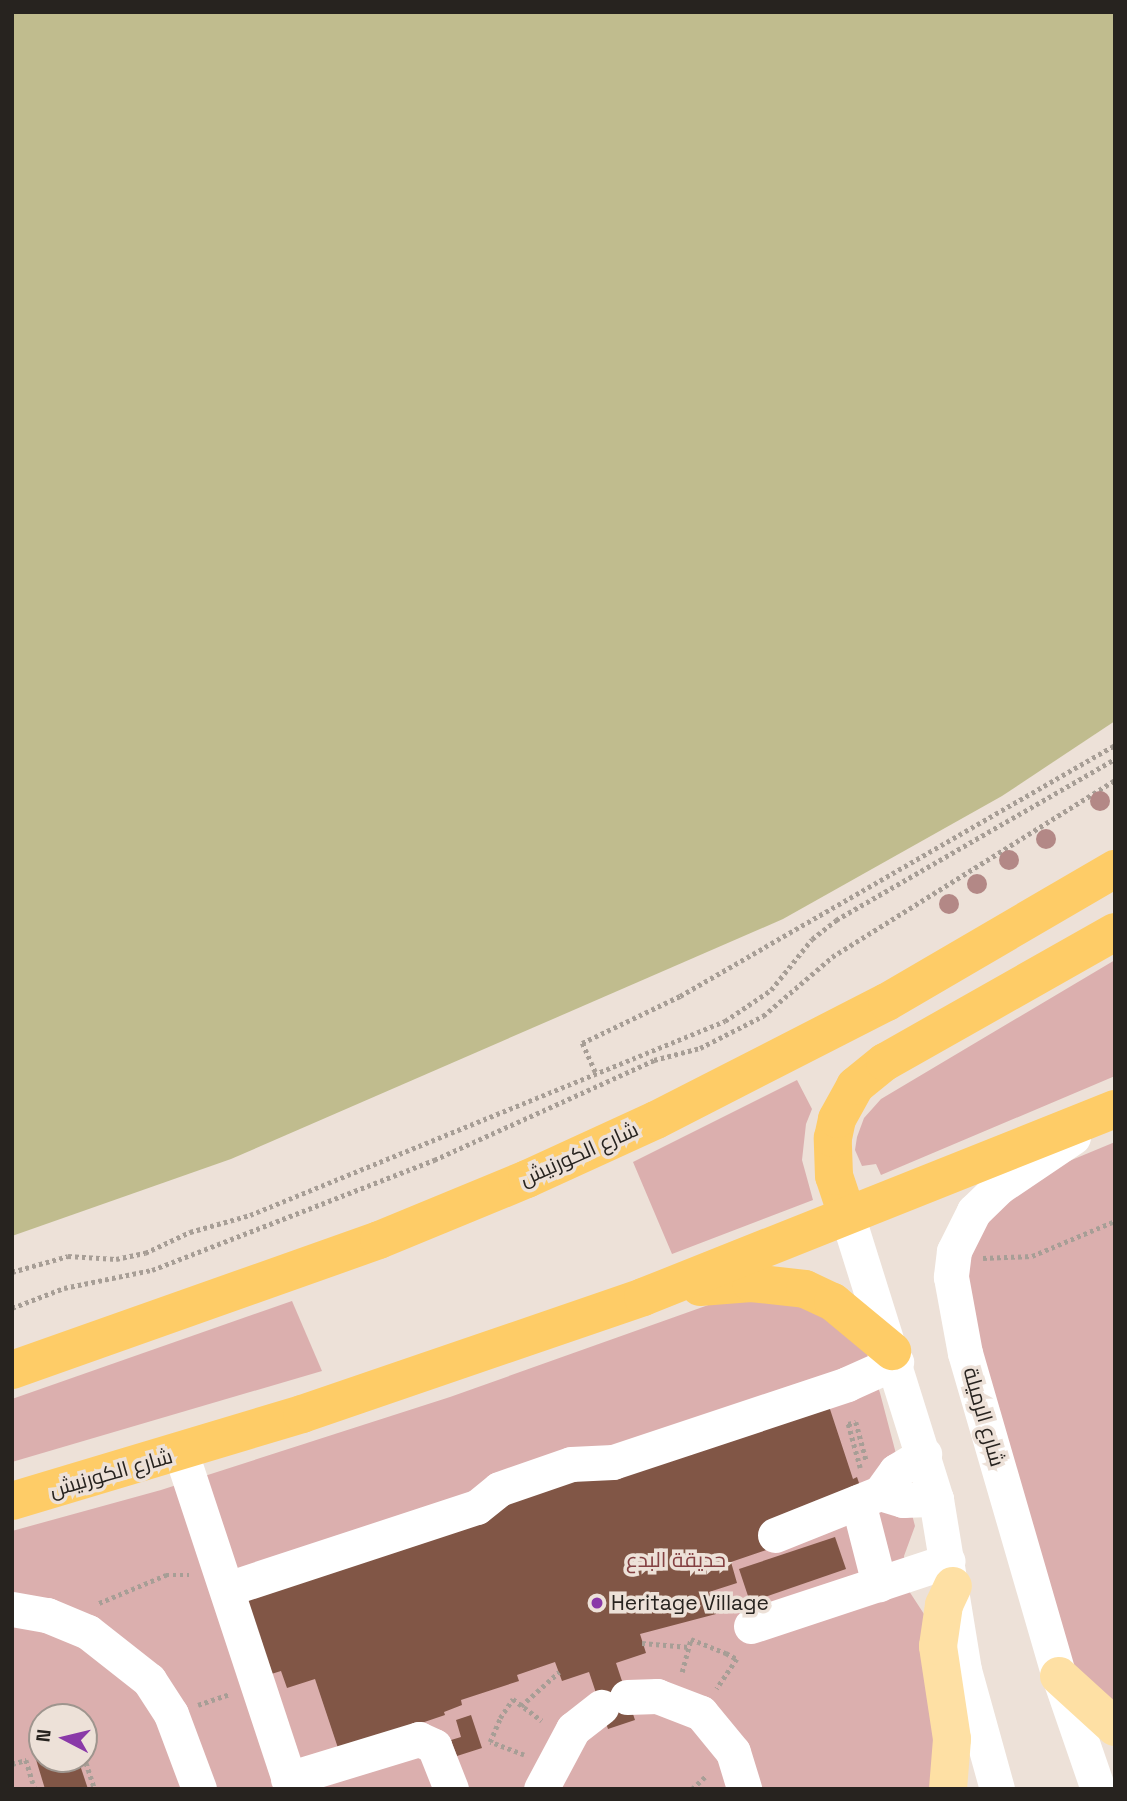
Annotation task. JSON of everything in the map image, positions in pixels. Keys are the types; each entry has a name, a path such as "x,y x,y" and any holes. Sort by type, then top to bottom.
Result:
{"highway":[{"name":"شارع الكورنيش","path":"12,1370 379,1240 586,1152 887,1002 1115,869"},
{"path":"847,1215 834,1176 833,1138 837,1119 855,1086 885,1062 1115,933"},
{"name":"شارع الكورنيش","path":"12,1501 181,1453 643,1297 1115,1110"},
{"path":"643,1297 729,1283 805,1289 833,1302 894,1357"}],"main road":[{"path":"948,1789 953,1739 938,1646 951,1573"},
{"path":"1059,1676 1115,1727"}],"street":[{"name":"شارع الرميلة","path":"1098,1789 1059,1676 965,1353 951,1277 954,1251 974,1211 1031,1164 1115,1110"},
{"path":"847,1215 906,1395 936,1499 951,1573 964,1670 997,1789"},
{"path":"225,1584 477,1507 499,1489 571,1464 613,1462 847,1384 894,1357"},
{"path":"847,1384 848,1392 860,1401 906,1395"},
{"path":"181,1453 258,1684 282,1724 301,1782 419,1738 434,1746 451,1789"},
{"path":"775,1535 866,1491 924,1454"},
{"path":"866,1491 903,1500 936,1499"},
{"path":"866,1491 879,1584"},
{"path":"751,1626 879,1584 951,1573"},
{"path":"12,1609 47,1615 88,1632 132,1663 155,1687 171,1714 199,1789"},
{"path":"553,1765 614,1702 688,1707 733,1752 744,1789"}],"path":[{"path":"595,1073 582,1043 680,996 1115,746"},
{"path":"12,1272 68,1256 116,1259 145,1253 190,1232 250,1215 738,1014 771,990 807,945 830,925 1115,759"},
{"path":"12,1307 64,1287 152,1270 434,1160 653,1060 701,1048 763,1016 832,957 1115,780"},
{"path":"973,1256 1032,1256 1115,1221"},
{"path":"856,1422 866,1491 848,1424 856,1422"},
{"path":"47,1615 94,1605 166,1575 225,1584"},
{"path":"691,1639 737,1659 688,1707 691,1639"},
{"path":"642,1643 689,1647"},
{"path":"521,1706 559,1672"},
{"path":"171,1714 258,1684"},
{"path":"513,1699 521,1706 553,1765 490,1742 513,1699"},
{"path":"12,1764 26,1760 35,1789"}],"green space":[{"path":"1115,960 1115,1076 881,1175 876,1164 862,1166 855,1150 857,1137 864,1118 881,1099"},
{"path":"797,1080 812,1109 806,1124 802,1160 813,1200 672,1254 633,1162"},
{"path":"1115,1142 1115,1716 1076,1671 1062,1641 969,1326 967,1243 1021,1181"},
{"name":"حديقة البدع","path":"801,1297 867,1354 880,1393 915,1526 904,1556 909,1591 924,1614 937,1789 12,1789 12,1531 161,1490 450,1397 714,1303"},
{"path":"292,1301 322,1371 12,1462 12,1399"}],"shaded area":[{"path":"12,12 1115,12 1115,721 1002,796 783,919 231,1159 12,1236"}],"building":[{"path":"825,1394 853,1479 857,1477 863,1495 775,1547 731,1562 737,1583 709,1592 716,1614 640,1634 646,1653 616,1663 635,1720 608,1729 589,1672 562,1681 555,1662 517,1675 519,1681 461,1700 462,1705 444,1712 445,1715 339,1751 315,1679 287,1688 281,1671 268,1675 240,1591"},
{"path":"835,1537 846,1569 750,1602 739,1569"},
{"path":"471,1715 482,1748 457,1756 451,1740 461,1737 456,1720"},
{"path":"40,1773 83,1773 88,1789 45,1789"}],"place":[{"name":"Heritage Village","path":"597,1603"}]}
